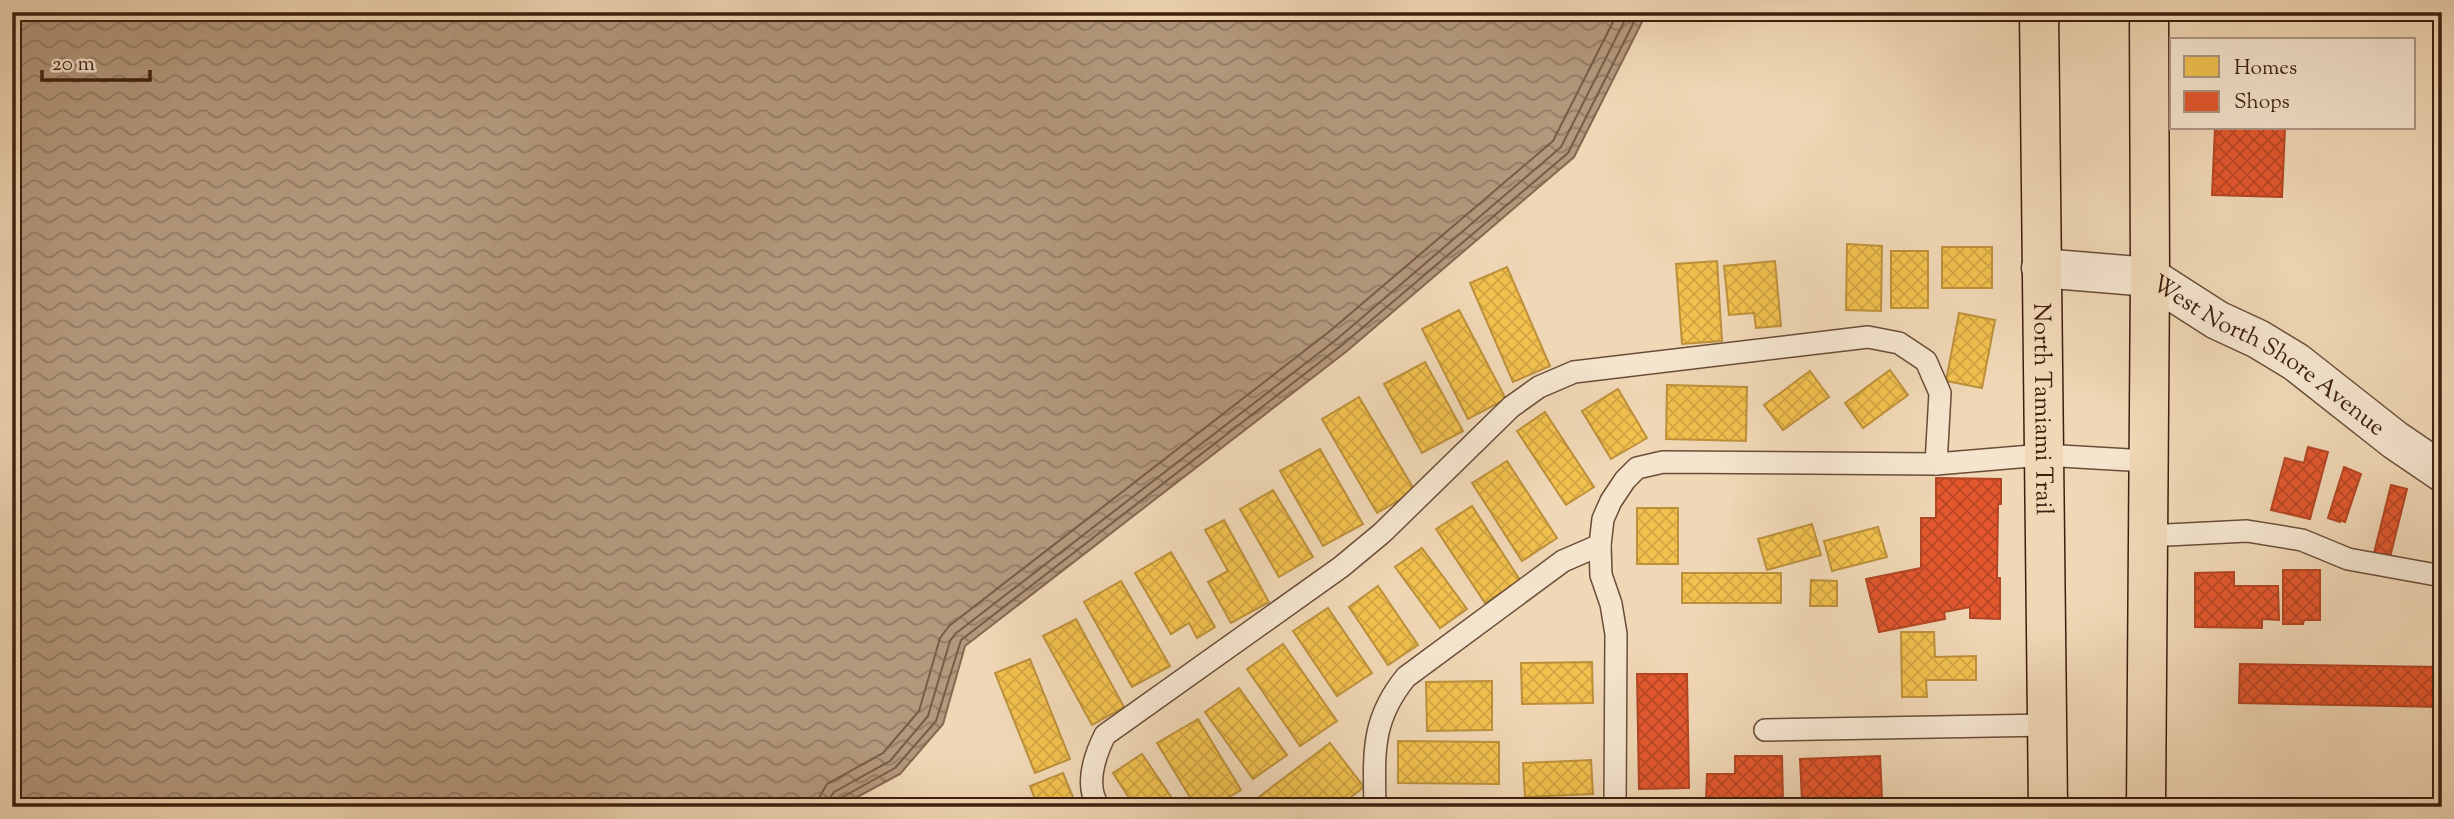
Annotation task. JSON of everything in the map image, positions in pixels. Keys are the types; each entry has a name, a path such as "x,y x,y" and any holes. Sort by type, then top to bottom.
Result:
{"main road":[{"name":"North Tamiami Trail","path":"2039,12 2048,807"},
{"path":"2146,807 2149,12"}],"street":[{"name":"West North Shore Avenue","path":"2041,268 2150,277 2217,320 2258,339 2296,362 2395,440 2442,472"}],"lane":[{"path":"1100,807 1096,802 1093,780 1094,758 1105,735 1340,567 1382,533 1511,408 1539,387 1574,372 1868,337 1899,344 1926,361 1940,393 1936,464"},
{"path":"1615,807 1616,634 1611,604 1601,575 1600,545 1603,519 1611,501 1637,468 1663,462 1936,464 2043,455 2147,461"},
{"path":"2147,536 2248,531 2302,540 2348,559 2442,576"},
{"path":"1376,807 1374,750 1390,697 1406,677 1563,561 1600,545"},
{"path":"1765,730 2046,725"}],"water":[{"path":"12,12 1647,12 1574,157 1347,351 965,646 943,724 900,774 839,807 12,807"}],"building: Homes":[{"path":"1847,244 1882,246 1881,311 1846,310"},
{"path":"1942,247 1992,247 1992,288 1942,288"},
{"path":"1891,251 1928,251 1928,308 1891,308"},
{"path":"1717,261 1722,341 1682,344 1676,264"},
{"path":"1775,261 1781,326 1756,328 1754,313 1729,315 1724,266"},
{"path":"1507,267 1550,366 1513,382 1470,283"},
{"path":"1459,310 1506,399 1468,419 1422,329"},
{"path":"1959,313 1995,320 1982,388 1946,381"},
{"path":"2442,342 2442,358 2435,353"},
{"path":"1425,362 1463,431 1422,453 1384,384"},
{"path":"1890,370 1908,395 1863,428 1845,403"},
{"path":"1810,371 1829,397 1783,430 1764,405"},
{"path":"1667,385 1747,387 1746,441 1666,439"},
{"path":"1618,389 1647,438 1611,459 1582,411"},
{"path":"1359,397 1415,491 1377,513 1322,419"},
{"path":"1545,412 1594,487 1566,505 1517,431"},
{"path":"1320,449 1363,524 1323,546 1280,471"},
{"path":"1507,461 1557,538 1522,561 1472,483"},
{"path":"1273,490 1313,557 1279,577 1240,509"},
{"path":"1472,506 1520,580 1485,603 1436,529"},
{"path":"1637,508 1678,508 1678,564 1637,564"},
{"path":"1224,520 1269,602 1231,623 1208,582 1228,571 1205,530"},
{"path":"1812,524 1821,555 1767,570 1758,539"},
{"path":"1878,527 1887,557 1832,571 1824,541"},
{"path":"1422,548 1467,609 1440,628 1395,567"},
{"path":"1171,552 1215,627 1197,638 1189,623 1171,634 1135,573"},
{"path":"1682,573 1781,573 1781,603 1682,603"},
{"path":"1811,580 1837,581 1837,606 1810,606"},
{"path":"1121,581 1170,666 1132,687 1084,602"},
{"path":"1378,586 1418,645 1388,665 1349,607"},
{"path":"1328,608 1372,673 1337,696 1293,631"},
{"path":"1076,619 1124,707 1092,725 1043,636"},
{"path":"1901,632 1934,632 1935,657 1976,656 1976,680 1926,680 1927,697 1902,697"},
{"path":"1283,644 1337,721 1300,746 1247,669"},
{"path":"1030,659 1070,759 1035,773 995,673"},
{"path":"1592,662 1593,703 1522,704 1521,663"},
{"path":"1492,681 1492,730 1427,731 1426,682"},
{"path":"1239,688 1287,755 1253,779 1205,712"},
{"path":"1198,719 1241,790 1212,807 1196,807 1157,743"},
{"path":"1398,741 1499,742 1499,784 1398,783"},
{"path":"1330,743 1364,787 1338,807 1260,807 1255,800"},
{"path":"1142,754 1178,807 1135,807 1113,773"},
{"path":"1591,760 1593,794 1525,797 1523,763"},
{"path":"1063,773 1077,807 1038,807 1030,786"},
{"path":"1487,802 1487,807 1413,806"}],"building: Shops":[{"path":"2215,130 2285,130 2282,197 2212,195"},
{"path":"2308,447 2328,452 2310,519 2271,510 2285,458 2304,463"},
{"path":"2344,467 2361,474 2345,522 2340,522 2328,518"},
{"path":"1936,478 2001,479 1997,578 2000,578 2000,619 1970,618 1970,607 1944,612 1945,619 1879,632 1866,579 1921,568 1921,518 1936,518"},
{"path":"2391,485 2407,489 2390,557 2374,553"},
{"path":"2283,570 2320,570 2320,620 2304,620 2303,624 2283,624"},
{"path":"2234,572 2234,586 2278,586 2279,620 2262,619 2262,628 2195,627 2195,573"},
{"path":"2240,664 2442,667 2442,707 2239,703"},
{"path":"1637,674 1687,674 1689,788 1639,789"},
{"path":"1735,756 1782,756 1783,800 1706,800 1707,774 1735,774"},
{"path":"1880,756 1882,798 1802,801 1800,759"}]}
